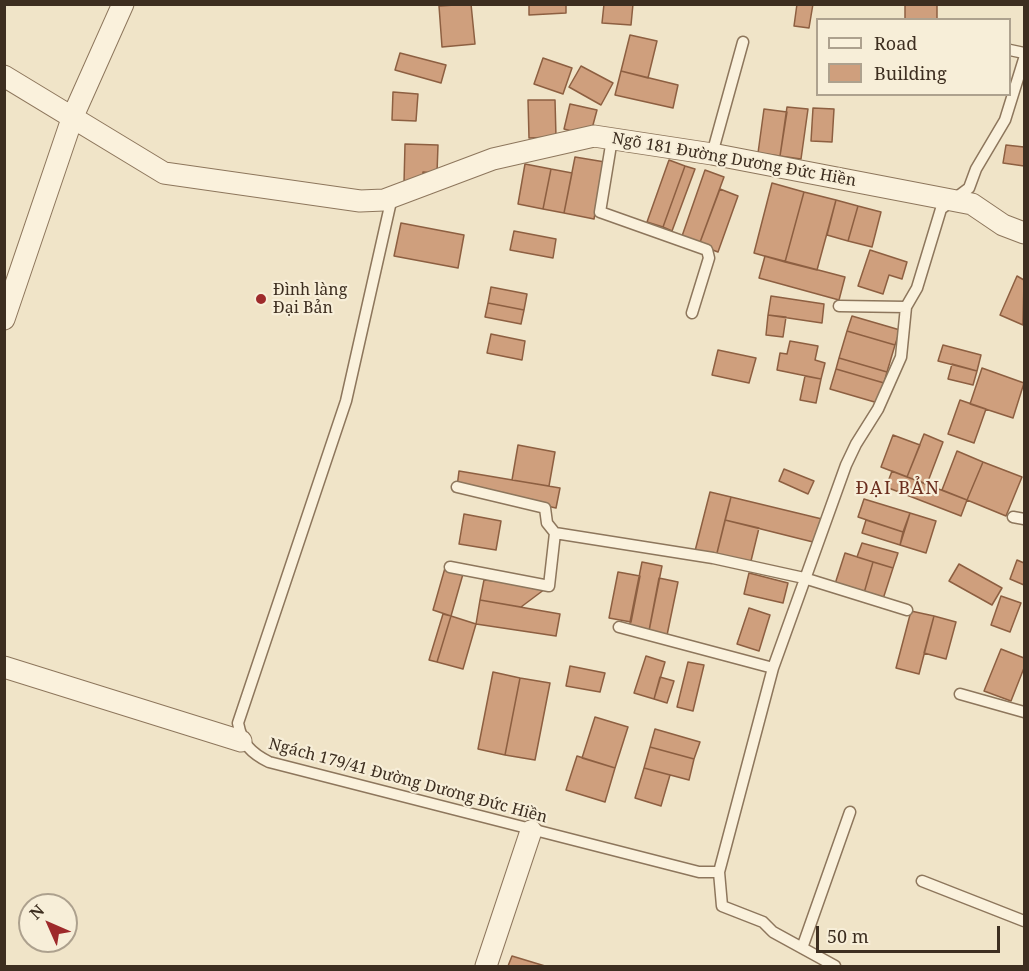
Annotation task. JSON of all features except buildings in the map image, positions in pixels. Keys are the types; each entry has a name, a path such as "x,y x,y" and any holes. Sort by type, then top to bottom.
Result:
{"street":[{"path":"4,319 73,116 123,4"},
{"name":"Ngõ 181 Đường Dương Đức Hiền","path":"4,76 164,173 360,201 384,200 493,159 594,136 712,154 947,205 972,204 1003,225 1024,233"},
{"path":"4,667 241,741"},
{"path":"486,966 531,831"}],"lane":[{"path":"712,154 743,42"},
{"path":"835,966 773,932 763,922 722,906 719,872 773,668 804,578 851,454 874,417 901,357 906,307 917,288 947,205 969,188 976,169 1005,120 1024,59"},
{"path":"612,139 600,212 707,250 709,258 692,313"},
{"path":"241,741 238,723 346,401 392,196"},
{"path":"839,306 906,307"},
{"path":"457,487 545,508 547,523 555,533 713,558 804,578 907,610"},
{"path":"1013,517 1024,519"},
{"path":"450,567 549,586 555,533"},
{"path":"618,627 773,668"},
{"path":"960,694 1024,712"},
{"name":"Ngách 179/41 Đường Dương Đức Hiền","path":"241,741 255,755 269,762 531,831 699,872 719,872"},
{"path":"802,948 850,812"},
{"path":"922,881 1024,921"}],"place":[{"name":"Đình làng Đại Bản","path":"261,299"}],"district":[{"name":"ĐẠI BẢN","path":"898,489"}]}
